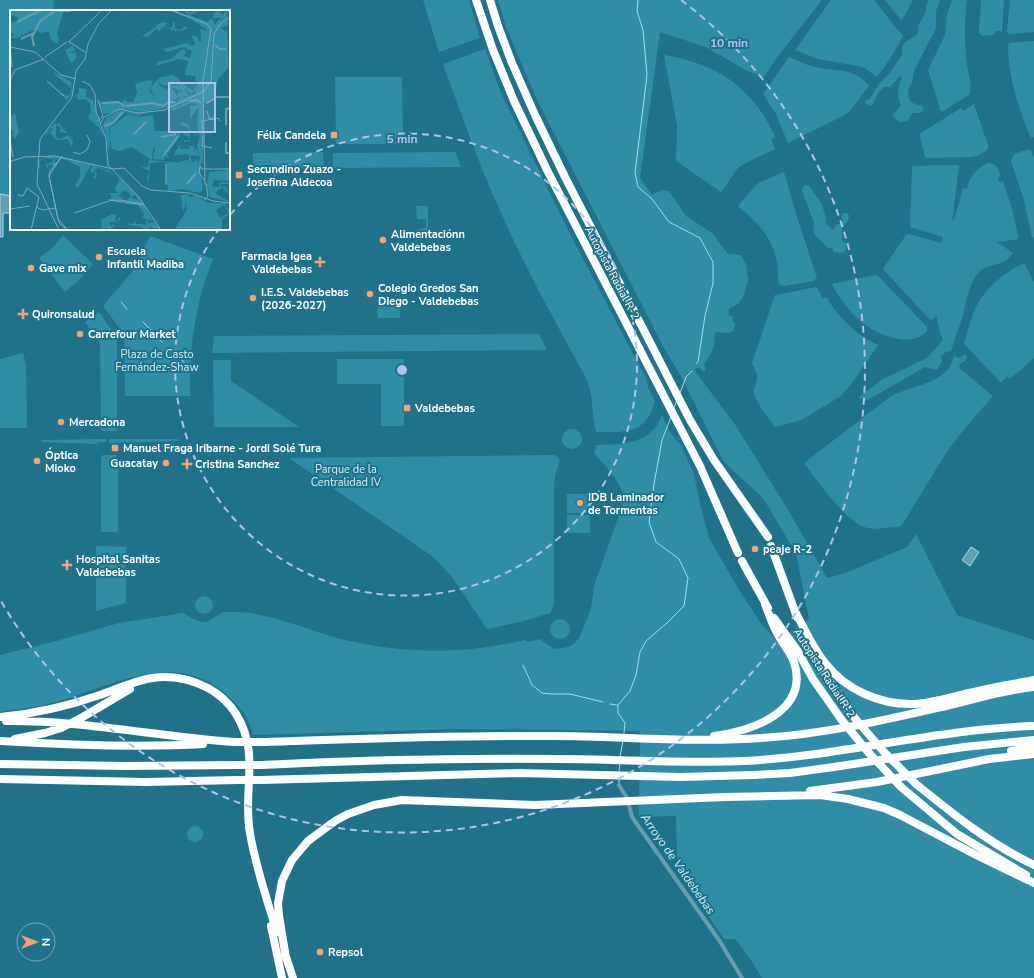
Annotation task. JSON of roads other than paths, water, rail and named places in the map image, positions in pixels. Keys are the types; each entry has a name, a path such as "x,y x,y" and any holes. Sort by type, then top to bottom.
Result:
{"highway":[{"name":"Autopista Radial R-2","path":"476,0 493,50 517,108 546,170 700,466 738,553"},
{"name":"Autopista Radial R-2","path":"490,0 512,63 535,115 565,177 690,420 714,460 768,538"},
{"name":"Autopista Radial R-2","path":"771,546 796,613 804,640 823,673 853,716 883,751 916,784 963,822 994,844 1034,865"},
{"name":"Autopista Radial R-2","path":"742,561 765,604 796,650 813,679 840,719 868,752 901,787 957,834 1034,879"},
{"path":"677,739 744,730 768,720 786,706 791,697 795,684 795,668 789,651 777,634 765,604"},
{"path":"796,613 817,652 826,664 844,681 871,697 894,703 914,704 938,701 973,692 1034,680"},
{"path":"0,717 32,713 63,706 152,678 179,678 202,685 216,693 229,705 242,723 246,734 250,752 247,807 250,832 264,888 293,978"},
{"path":"0,741 27,737 61,728 138,685 152,680 179,678"},
{"path":"0,741 53,744 134,745 394,738 598,736 736,740 818,732 872,723 1016,689 1034,687"},
{"path":"982,697 1034,690"},
{"path":"0,721 76,724 165,736 236,742"},
{"path":"1,764 125,766 261,765 360,760 558,759 742,761 830,753 915,738 990,728 1034,726"},
{"path":"0,779 146,782 512,773 715,777 790,773 964,747 1034,740"},
{"path":"921,773 970,760 1034,747"},
{"path":"725,797 842,787 877,782 989,759 1034,754"},
{"path":"286,958 278,903 286,870 292,860 308,841 321,830 348,814 374,805 402,800 535,804 820,795 848,798 900,815 978,856 1034,883"},
{"path":"264,888 265,902 282,978"}],"waterway":[{"name":"Arroyo de Valdebebas","path":"638,0 637,11 643,30 647,75 635,173 638,187 652,199 669,222 700,238 713,262 713,283 705,316 698,362 696,364"},
{"path":"121,302 127,309"},
{"path":"143,322 155,334"},
{"path":"157,336 162,342"},
{"path":"177,356 184,362"},
{"name":"Arroyo de Valdebebas","path":"680,393 686,377 692,371"},
{"name":"Arroyo de Valdebebas","path":"674,408 676,402"},
{"name":"Arroyo de Valdebebas","path":"624,733 625,723 618,713 618,705 630,691 636,675 640,652 646,641 684,606 688,578 679,559 656,542 649,522 662,440 671,417"},
{"path":"523,665 532,685 542,693 570,694 603,702"},
{"path":"610,704 617,705"},
{"name":"Arroyo de Valdebebas","path":"620,757 623,740"},
{"name":"Arroyo de Valdebebas","path":"619,771 620,764"},
{"name":"Arroyo de Valdebebas","path":"619,778 619,785"},
{"name":"Arroyo de Valdebebas","path":"619,785 627,798 632,817 719,940 742,978"}],"place":[{"name":"Félix Candela","path":"334,135"},
{"name":"Secundino Zuazo - Josefina Aldecoa","path":"239,175"},
{"name":"Alimentaciónn Valdebebas","path":"383,240"},
{"name":"Escuela Infantil Madiba","path":"99,257"},
{"name":"Farmacia Igea Valdebebas","path":"320,262"},
{"name":"Gave mix","path":"31,268"},
{"name":"Colegio Gredos San Diego - Valdebebas","path":"370,294"},
{"name":"I.E.S. Valdebebas (2026-2027)","path":"253,298"},
{"name":"Quironsalud","path":"23,314"},
{"name":"Carrefour Market","path":"80,334"},
{"name":"Valdebebas","path":"407,408"},
{"name":"Mercadona","path":"61,422"},
{"name":"Manuel Fraga Iribarne - Jordi Solé Tura","path":"115,448"},
{"name":"Óptica Mioko","path":"37,461"},
{"name":"Guacatay","path":"166,463"},
{"name":"Cristina Sanchez","path":"187,464"},
{"name":"IDB Laminador de Tormentas","path":"580,503"},
{"name":"peaje R-2","path":"755,549"},
{"name":"Hospital Sanitas Valdebebas","path":"67,565"},
{"name":"Repsol","path":"320,952"}],"park label":[{"name":"Plaza de Casto Fernández-Shaw","path":"157,360"},
{"name":"Parque de la Centralidad IV","path":"346,475"}]}
